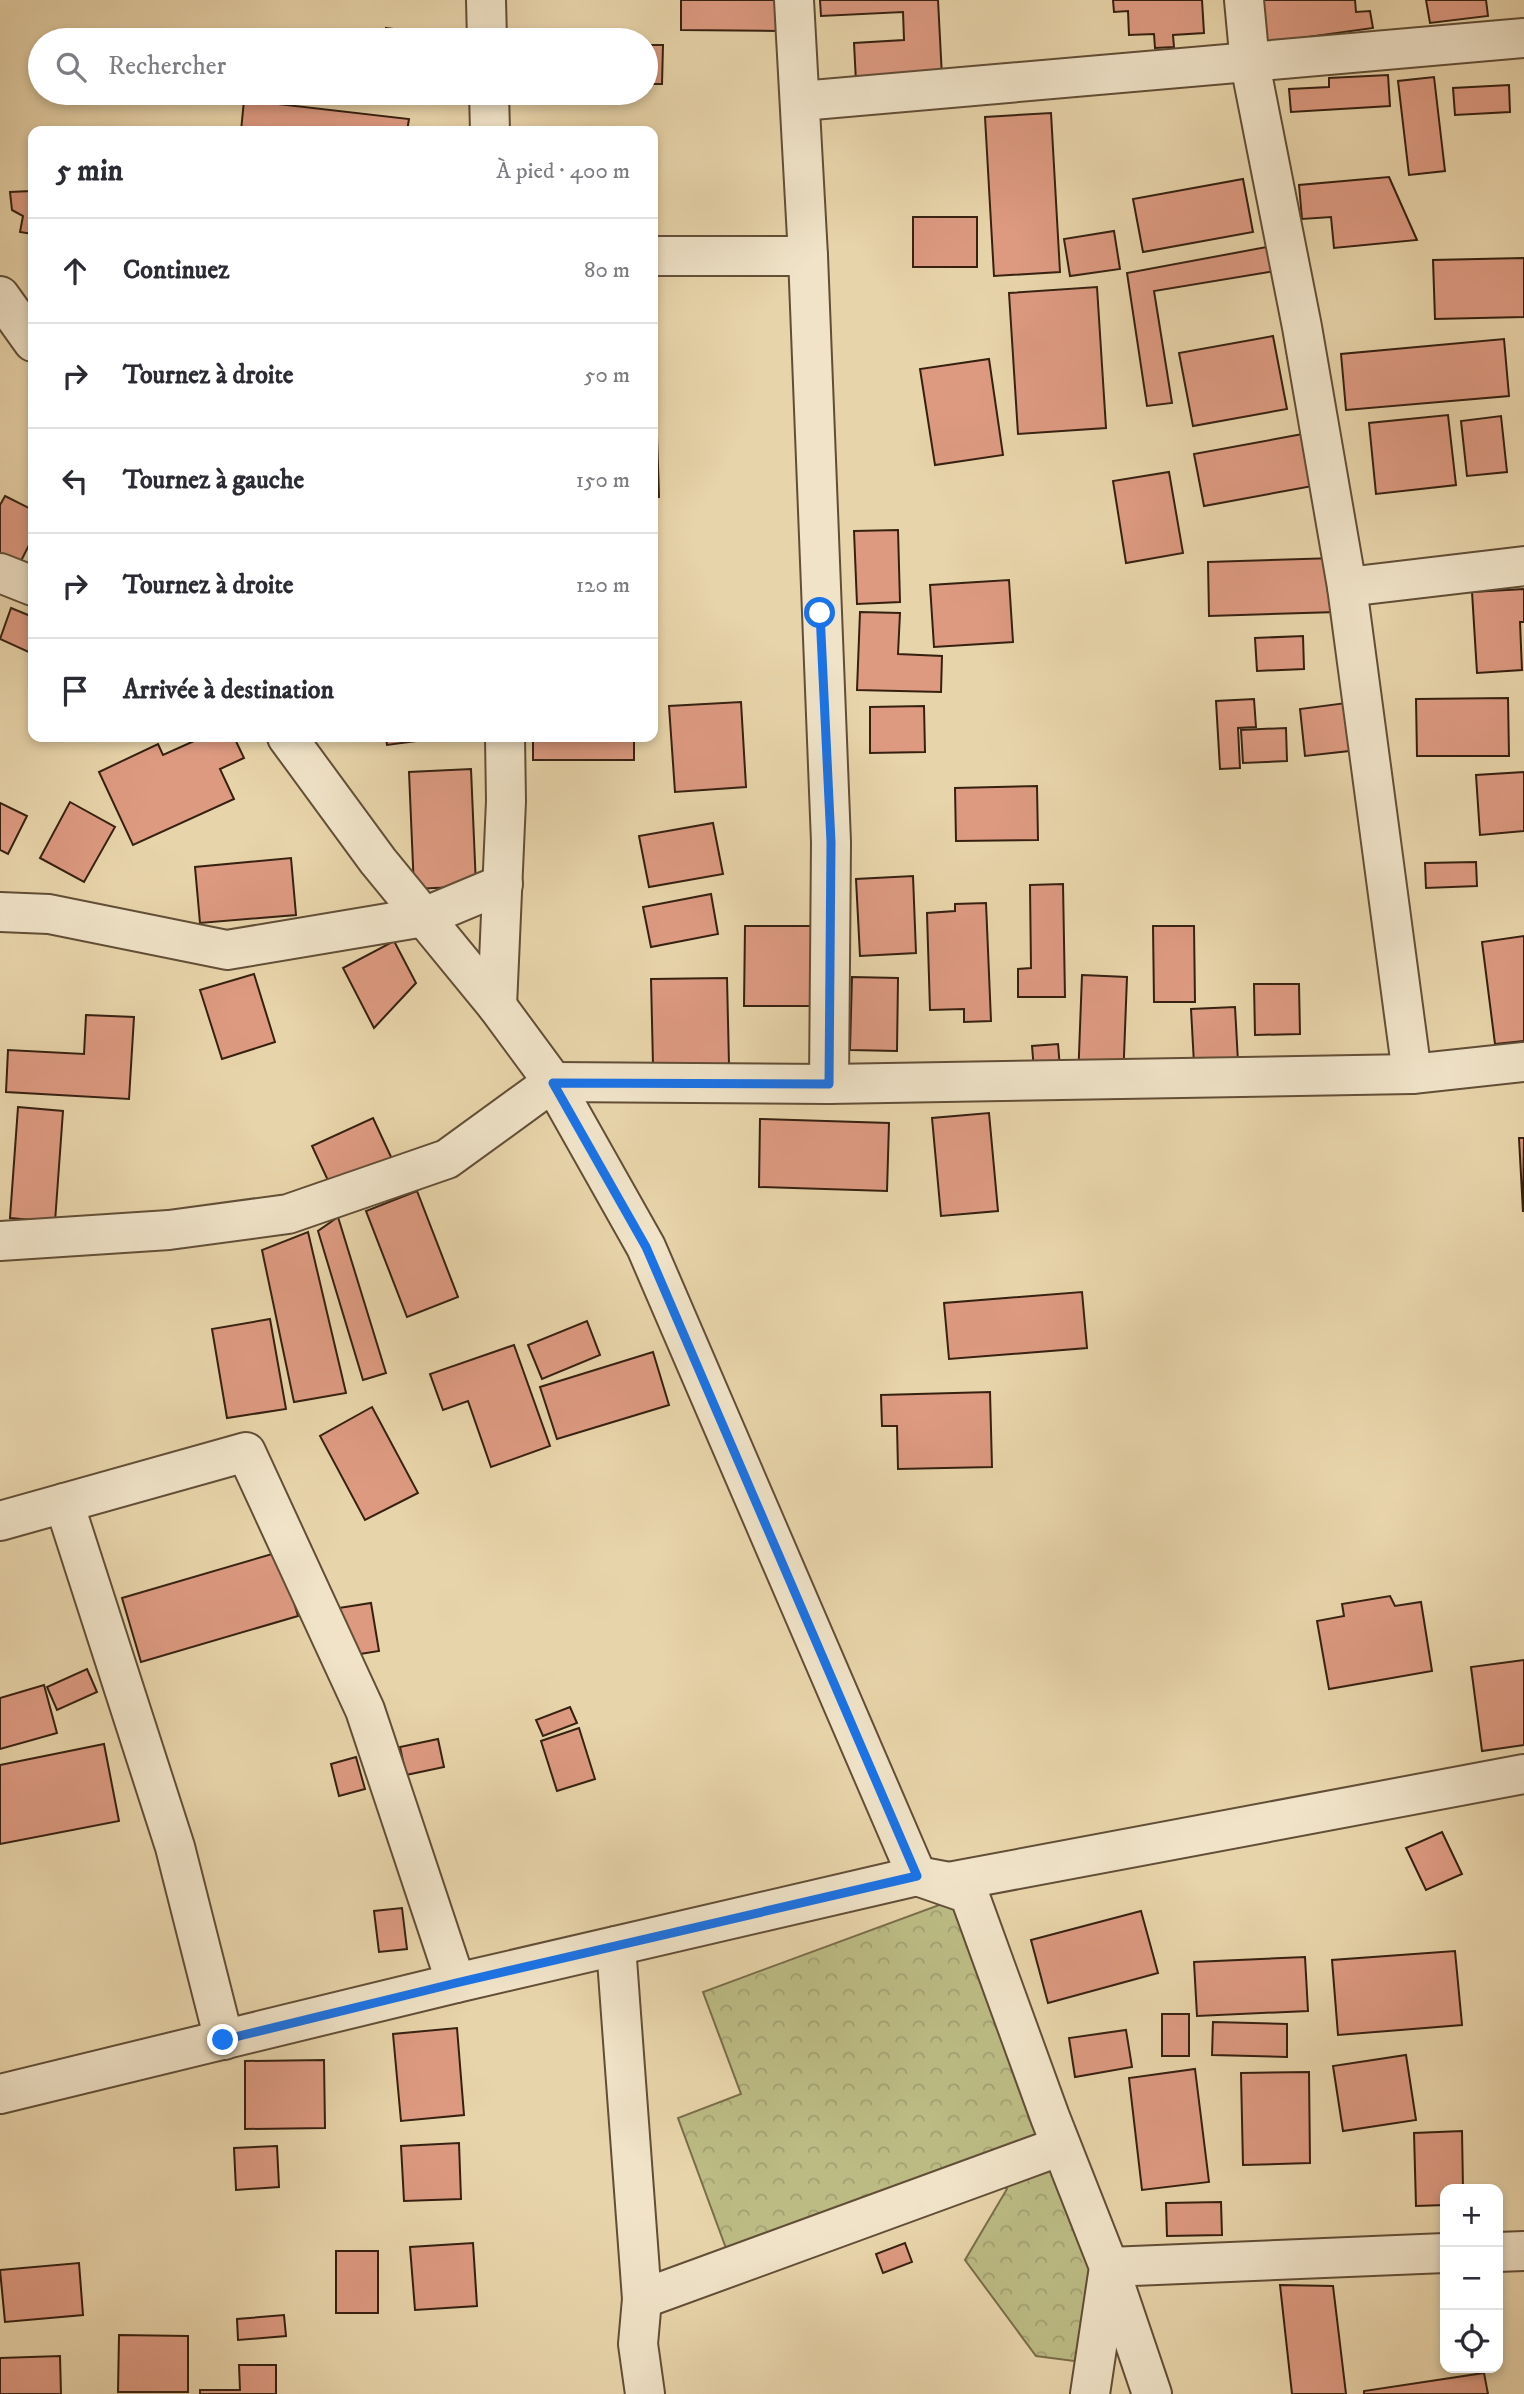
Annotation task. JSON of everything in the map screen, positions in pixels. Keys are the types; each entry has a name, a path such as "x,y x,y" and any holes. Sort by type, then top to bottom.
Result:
{"street":[{"path":"486,0 487,28"},
{"path":"794,0 808,256 831,842 829,1084"},
{"path":"1244,0 1250,64 1302,327 1348,587 1412,1074"},
{"path":"801,102 1524,38"},
{"path":"489,105 490,126"},
{"path":"658,256 808,256"},
{"path":"0,296 28,335"},
{"path":"1348,587 1524,566"},
{"path":"0,573 28,584"},
{"path":"291,742 378,861 497,1006 553,1083 646,1247 917,1876 969,1894 1109,2267 1152,2394"},
{"path":"497,1006 506,801 505,742"},
{"path":"0,912 49,914 227,950 424,916 503,884"},
{"path":"0,1241 169,1230 288,1214 447,1159 553,1083 829,1084 1412,1074 1524,1062"},
{"path":"0,1521 246,1452 365,1710 456,1983"},
{"path":"64,1503 175,1847 223,2040"},
{"path":"0,2094 456,1983 917,1876 948,1882 1524,1774"},
{"path":"616,1946 642,2299 638,2343 645,2394"},
{"path":"642,2299 1062,2146"},
{"path":"1503,2252 1524,2251"},
{"path":"1109,2267 1440,2253"},
{"path":"1090,2394 1109,2267"}],"green space":[{"path":"969,1894 1109,2267 1097,2364 1036,2356 965,2260 1007,2189 978,2157 727,2251 678,2118 741,2094 703,1992"}],"building":[{"path":"681,0 780,0 779,31 681,30"},
{"path":"820,0 938,0 942,77 856,82 854,43 904,40 903,12 821,16"},
{"path":"1113,0 1202,0 1204,33 1173,35 1174,47 1155,48 1154,34 1129,35 1128,11 1114,12"},
{"path":"1259,0 1355,0 1356,12 1370,11 1373,28 1265,43"},
{"path":"1426,0 1486,0 1488,16 1430,23"},
{"path":"658,45 663,45 662,84 658,84"},
{"path":"1388,75 1390,106 1291,112 1289,89 1329,87 1329,78"},
{"path":"1434,77 1445,171 1409,175 1398,81"},
{"path":"1509,85 1510,112 1455,115 1453,88"},
{"path":"244,105 287,105 409,119 408,126 241,126"},
{"path":"1051,113 1060,272 994,276 985,117"},
{"path":"1389,177 1417,240 1334,248 1331,217 1302,219 1299,185"},
{"path":"1243,179 1253,232 1143,252 1133,199"},
{"path":"28,191 28,233 20,232 23,216 12,210 10,192"},
{"path":"913,217 977,217 977,267 913,267"},
{"path":"1114,231 1120,269 1070,276 1064,239"},
{"path":"1283,244 1287,269 1154,291 1172,403 1147,406 1127,273"},
{"path":"1524,258 1524,317 1435,319 1433,260"},
{"path":"1097,287 1106,428 1018,434 1009,293"},
{"path":"1273,336 1287,409 1193,426 1179,353"},
{"path":"1504,339 1509,396 1346,410 1341,354"},
{"path":"989,359 1003,455 935,465 920,369"},
{"path":"1448,415 1456,485 1376,494 1369,423"},
{"path":"1501,416 1507,472 1467,476 1461,421"},
{"path":"1319,431 1329,483 1204,506 1194,454"},
{"path":"1169,472 1183,553 1126,563 1113,481"},
{"path":"5,496 28,508 28,547 18,567 0,558 0,505"},
{"path":"898,530 900,602 857,604 854,531"},
{"path":"1335,558 1337,612 1209,616 1208,562"},
{"path":"1009,580 1013,642 934,647 930,585"},
{"path":"1524,589 1524,622 1520,622 1522,670 1477,673 1472,592"},
{"path":"11,608 28,615 28,652 0,639"},
{"path":"860,612 900,613 898,654 942,656 941,692 857,690"},
{"path":"1303,636 1304,669 1257,671 1255,638"},
{"path":"1508,698 1509,756 1417,756 1416,699"},
{"path":"1254,699 1256,727 1238,728 1240,768 1220,769 1216,701"},
{"path":"1361,701 1367,749 1305,756 1300,709"},
{"path":"741,702 746,787 675,792 669,706"},
{"path":"924,706 925,752 870,753 870,707"},
{"path":"1286,728 1287,761 1243,763 1241,730"},
{"path":"192,742 236,742 244,758 220,769 234,799 133,845 99,772 158,744 163,755"},
{"path":"387,742 410,742 387,745"},
{"path":"533,742 634,742 634,760 533,760"},
{"path":"471,769 476,886 414,889 409,772"},
{"path":"1524,772 1524,831 1480,835 1476,775"},
{"path":"1037,786 1038,840 956,841 955,788"},
{"path":"70,802 115,827 84,882 40,858"},
{"path":"0,803 27,816 8,854 0,850"},
{"path":"713,823 723,874 649,887 639,836"},
{"path":"291,858 296,915 200,923 195,867"},
{"path":"1476,862 1477,886 1426,888 1425,863"},
{"path":"913,876 916,953 860,956 856,879"},
{"path":"1063,884 1065,997 1018,997 1018,969 1031,968 1030,885"},
{"path":"711,894 718,934 651,947 643,907"},
{"path":"986,903 991,1021 964,1022 964,1009 930,1010 927,913 955,911 955,904"},
{"path":"745,926 818,926 817,1006 744,1006"},
{"path":"1153,926 1194,926 1195,1002 1154,1002"},
{"path":"1524,936 1524,1041 1495,1044 1482,942"},
{"path":"394,941 416,983 374,1028 343,968"},
{"path":"254,974 275,1042 222,1059 200,990"},
{"path":"1082,975 1127,977 1123,1082 1078,1081"},
{"path":"852,977 898,978 897,1051 850,1050"},
{"path":"727,978 729,1064 653,1065 651,979"},
{"path":"1254,984 1299,984 1300,1034 1255,1035"},
{"path":"1235,1007 1238,1062 1194,1064 1191,1009"},
{"path":"86,1015 134,1017 129,1099 6,1092 8,1050 84,1054"},
{"path":"1058,1044 1061,1080 1035,1082 1032,1046"},
{"path":"18,1107 63,1111 55,1222 10,1218"},
{"path":"989,1113 998,1211 941,1216 932,1118"},
{"path":"373,1118 392,1159 331,1187 312,1146"},
{"path":"760,1119 889,1123 887,1191 759,1187"},
{"path":"1519,1138 1524,1138 1523,1212"},
{"path":"417,1191 458,1297 407,1317 366,1211"},
{"path":"338,1217 386,1373 363,1380 318,1231"},
{"path":"308,1232 346,1393 294,1402 262,1250"},
{"path":"1082,1292 1087,1348 949,1359 944,1303"},
{"path":"270,1319 286,1409 227,1418 212,1329"},
{"path":"587,1321 600,1355 542,1379 528,1345"},
{"path":"514,1345 550,1446 491,1467 468,1401 443,1410 430,1374"},
{"path":"653,1352 669,1405 557,1439 540,1387"},
{"path":"990,1392 992,1467 898,1469 897,1426 882,1426 881,1395"},
{"path":"372,1407 418,1493 365,1520 320,1436"},
{"path":"279,1552 298,1616 141,1662 122,1598"},
{"path":"1390,1596 1395,1606 1421,1602 1432,1671 1329,1689 1317,1621 1344,1616 1342,1604"},
{"path":"371,1603 379,1651 335,1658 326,1610"},
{"path":"1524,1660 1524,1745 1482,1751 1471,1667"},
{"path":"87,1669 97,1692 57,1710 47,1687"},
{"path":"44,1685 57,1733 0,1749 0,1698"},
{"path":"570,1707 577,1723 543,1736 536,1720"},
{"path":"579,1728 595,1779 557,1791 541,1741"},
{"path":"438,1739 444,1767 406,1775 400,1747"},
{"path":"104,1744 119,1821 0,1844 0,1765"},
{"path":"356,1757 365,1789 339,1796 331,1764"},
{"path":"1442,1832 1462,1874 1426,1890 1406,1848"},
{"path":"402,1908 407,1949 379,1952 374,1911"},
{"path":"1141,1911 1158,1973 1048,2003 1031,1940"},
{"path":"1455,1951 1462,2025 1338,2035 1332,1960"},
{"path":"1305,1957 1308,2011 1197,2016 1194,1962"},
{"path":"1162,2014 1189,2014 1189,2056 1162,2056"},
{"path":"1213,2022 1287,2024 1287,2057 1212,2055"},
{"path":"457,2028 464,2115 401,2121 393,2034"},
{"path":"1126,2030 1132,2067 1075,2077 1069,2038"},
{"path":"1406,2055 1416,2120 1343,2131 1333,2066"},
{"path":"324,2060 325,2128 245,2129 245,2061"},
{"path":"1195,2069 1209,2182 1142,2190 1129,2078"},
{"path":"1309,2072 1310,2163 1243,2165 1241,2073"},
{"path":"1462,2131 1463,2184 1440,2184 1440,2205 1416,2206 1414,2133"},
{"path":"459,2143 461,2199 404,2201 401,2146"},
{"path":"277,2146 279,2187 236,2190 234,2148"},
{"path":"1221,2202 1222,2235 1167,2236 1166,2203"},
{"path":"473,2243 477,2306 415,2310 410,2247"},
{"path":"905,2243 912,2262 883,2273 876,2254"},
{"path":"336,2251 378,2251 378,2313 336,2313"},
{"path":"79,2263 83,2315 5,2322 0,2270"},
{"path":"1280,2285 1333,2286 1346,2394 1292,2394"},
{"path":"284,2315 286,2336 238,2340 237,2319"},
{"path":"119,2335 188,2336 188,2392 118,2392"},
{"path":"60,2356 61,2394 0,2394 0,2358"},
{"path":"239,2365 276,2365 276,2394 200,2394 200,2390 240,2390"},
{"path":"1484,2373 1488,2394 1364,2394 1364,2391"}],"route":[{"path":"223,2040 917,1876 646,1247 553,1083 829,1084 831,842 820,613"}]}
